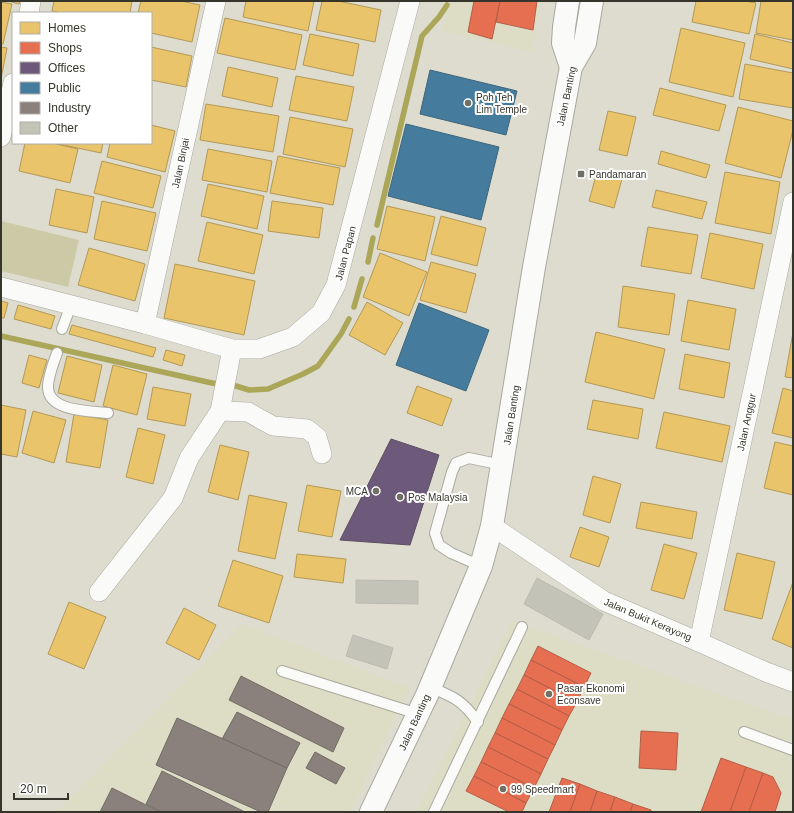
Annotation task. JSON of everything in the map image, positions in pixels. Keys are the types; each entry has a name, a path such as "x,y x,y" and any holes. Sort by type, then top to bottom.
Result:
{"main road":[{"path":"568,1 563,43 571,67"},
{"name":"Jalan Banting","path":"371,812 430,687 481,566 492,526 534,267 571,67 585,43 592,1"}],"street":[{"path":"29,12 31,1"},
{"name":"Jalan Binjai","path":"145,324 216,1"},
{"name":"Jalan Papan","path":"1,287 145,324 232,350 259,349 293,337 321,313 336,286 410,1"},
{"path":"1,137 12,88"},
{"name":"Jalan Anggur","path":"699,642 793,202"},
{"path":"98,592 172,498 189,458 221,404 232,350"},
{"path":"221,404 248,412 273,426 307,429 317,437 322,454"},
{"name":"Jalan Bukit Kerayong","path":"492,526 604,601 766,672 793,682"}],"lane":[{"path":"62,329 71,304"},
{"path":"57,353 48,386 50,395 56,403 73,409 108,413"},
{"path":"481,566 450,553 439,545 435,533 452,472 456,463 469,458 502,465"},
{"path":"434,812 522,627"},
{"path":"282,671 418,714"},
{"path":"430,687 454,697 469,709 478,722"},
{"path":"744,732 793,750"}],"shaded area":[{"path":"449,1 540,1 532,52 442,31"},
{"path":"1,221 79,240 68,287 1,271"},
{"path":"512,621 793,720 793,812 416,812"},
{"path":"242,624 409,688 350,812 56,812"}],"building: Homes":[{"path":"8,1 20,1 19,4"},
{"path":"54,1 132,1 130,12 52,11"},
{"path":"141,1 181,1 200,5 192,42 152,33 152,12 138,12"},
{"path":"246,1 314,1 308,31 243,17"},
{"path":"322,1 338,1 381,10 375,42 316,30"},
{"path":"696,1 745,1 756,3 749,34 692,22"},
{"path":"761,1 793,1 793,40 756,33"},
{"path":"1,2 12,4 3,44 1,44"},
{"path":"225,18 302,35 295,70 217,53"},
{"path":"681,28 745,43 733,97 669,82"},
{"path":"310,34 359,44 353,76 303,65"},
{"path":"755,34 793,43 793,69 750,59"},
{"path":"1,47 7,48 1,79"},
{"path":"152,47 192,56 186,87 152,80"},
{"path":"745,64 793,73 793,108 739,99"},
{"path":"228,67 278,78 272,107 222,96"},
{"path":"296,76 354,87 347,121 289,110"},
{"path":"660,88 726,105 719,131 653,115"},
{"path":"206,104 279,116 273,152 200,140"},
{"path":"738,107 793,121 793,130 781,178 725,163"},
{"path":"608,111 636,117 627,156 599,150"},
{"path":"290,117 353,129 345,167 283,154"},
{"path":"152,125 175,131 165,172 107,157 110,144 152,144"},
{"path":"25,144 56,144 78,149 70,183 19,171"},
{"path":"59,144 103,144 101,153"},
{"path":"208,149 272,161 267,192 202,180"},
{"path":"661,151 710,165 706,178 658,164"},
{"path":"278,156 340,168 333,205 270,193"},
{"path":"102,161 161,176 153,208 94,193"},
{"path":"597,172 622,179 614,208 589,201"},
{"path":"725,172 780,182 771,234 715,223"},
{"path":"208,184 264,196 257,229 201,216"},
{"path":"56,189 94,197 87,233 49,225"},
{"path":"656,190 707,202 702,219 652,207"},
{"path":"102,201 156,213 147,251 94,239"},
{"path":"272,201 323,208 319,238 268,231"},
{"path":"387,206 435,217 425,261 377,249"},
{"path":"441,216 486,228 477,266 431,254"},
{"path":"207,222 263,235 254,274 198,261"},
{"path":"648,227 698,235 691,274 641,266"},
{"path":"710,233 763,244 754,289 701,278"},
{"path":"89,248 145,264 135,301 78,285"},
{"path":"380,253 427,272 409,316 363,297"},
{"path":"431,262 476,274 466,313 420,300"},
{"path":"175,264 255,281 244,335 164,318"},
{"path":"623,286 675,294 669,335 618,327"},
{"path":"688,300 736,309 729,350 681,341"},
{"path":"1,301 8,303 4,318 1,318"},
{"path":"367,302 403,323 385,355 349,335"},
{"path":"18,305 55,316 51,329 14,319"},
{"path":"72,325 156,348 153,357 69,334"},
{"path":"596,332 665,349 654,399 585,382"},
{"path":"793,332 793,378 785,377"},
{"path":"166,350 185,355 182,366 163,360"},
{"path":"685,354 730,363 724,398 679,389"},
{"path":"29,355 47,360 39,388 22,383"},
{"path":"67,356 102,365 94,402 58,393"},
{"path":"113,365 147,374 137,415 103,406"},
{"path":"417,386 452,399 442,426 407,413"},
{"path":"153,387 191,394 185,426 147,419"},
{"path":"783,388 793,391 793,438 772,433"},
{"path":"593,400 643,409 638,439 587,429"},
{"path":"1,405 26,410 17,457 1,454"},
{"path":"33,411 66,420 54,463 22,453"},
{"path":"664,412 730,426 722,462 656,448"},
{"path":"74,414 108,420 100,468 66,462"},
{"path":"138,428 165,435 153,484 126,477"},
{"path":"775,442 793,446 793,495 764,488"},
{"path":"220,445 249,452 238,500 208,492"},
{"path":"593,476 621,484 610,523 583,515"},
{"path":"307,485 341,491 332,537 298,531"},
{"path":"249,495 287,503 275,559 238,551"},
{"path":"641,502 697,512 692,539 636,528"},
{"path":"580,527 609,537 599,567 570,557"},
{"path":"664,544 697,553 684,599 651,590"},
{"path":"737,553 775,562 762,619 724,610"},
{"path":"297,554 346,559 343,583 294,577"},
{"path":"233,560 283,576 269,623 218,606"},
{"path":"793,582 793,648 772,639"},
{"path":"69,602 106,617 84,669 48,654"},
{"path":"184,608 216,625 199,660 166,643"}],"building: Shops":[{"path":"474,1 500,1 492,39 468,32"},
{"path":"500,1 537,1 533,30 496,22"},
{"path":"538,646 591,673 584,687 531,660"},
{"path":"531,660 584,687 577,702 524,675"},
{"path":"524,675 577,702 569,716 517,689"},
{"path":"517,689 569,716 562,730 509,704"},
{"path":"509,704 562,730 555,745 502,718"},
{"path":"502,718 555,745 548,759 495,733"},
{"path":"641,731 678,733 676,770 639,768"},
{"path":"495,733 548,759 541,774 488,747"},
{"path":"488,747 541,774 534,788 481,762"},
{"path":"721,758 746,767 730,812 701,812"},
{"path":"481,762 534,788 526,803 474,776"},
{"path":"746,767 763,773 749,812 730,812"},
{"path":"763,773 773,777 781,793 775,812 749,812"},
{"path":"474,776 526,803 522,812 509,812 466,791"},
{"path":"562,778 580,784 570,812 549,812"},
{"path":"580,784 597,791 590,812 570,812"},
{"path":"597,791 615,797 610,812 590,812"},
{"path":"615,797 633,804 630,812 610,812"},
{"path":"633,804 651,810 651,812 630,812"}],"building: Offices":[{"path":"391,439 439,455 410,545 340,540"}],"building: Public":[{"name":"Poh Teh Lim Temple","path":"430,70 517,91 506,135 420,114"},
{"path":"406,124 499,147 481,220 388,196"},
{"path":"419,303 489,330 466,391 396,365"}],"building: Industry":[{"path":"241,676 344,728 333,752 229,700"},
{"path":"237,712 300,743 287,768 222,739"},
{"path":"177,718 287,768 268,812 261,812 156,765"},
{"path":"315,752 345,768 336,784 306,768"},
{"path":"162,771 245,812 162,812 146,804"},
{"path":"112,788 160,812 100,812"}],"building: Other":[{"path":"537,578 603,614 589,640 524,604"},
{"path":"356,580 418,581 418,604 356,603"},
{"path":"353,635 393,648 387,669 346,656"}],"waterway":[{"path":"377,225 422,36 439,17 447,5"},
{"path":"368,262 373,238"},
{"path":"354,307 362,279"},
{"path":"1,336 249,390 268,389 318,366 341,334 349,319"}],"place":[{"name":"Poh Teh Lim Temple","path":"468,103"},
{"name":"Pandamaran","path":"581,174"},
{"name":"MCA","path":"376,491"},
{"name":"Pos Malaysia","path":"400,497"},
{"name":"Pasar Ekonomi Econsave","path":"549,694"},
{"name":"99 Speedmart","path":"503,789"}]}
